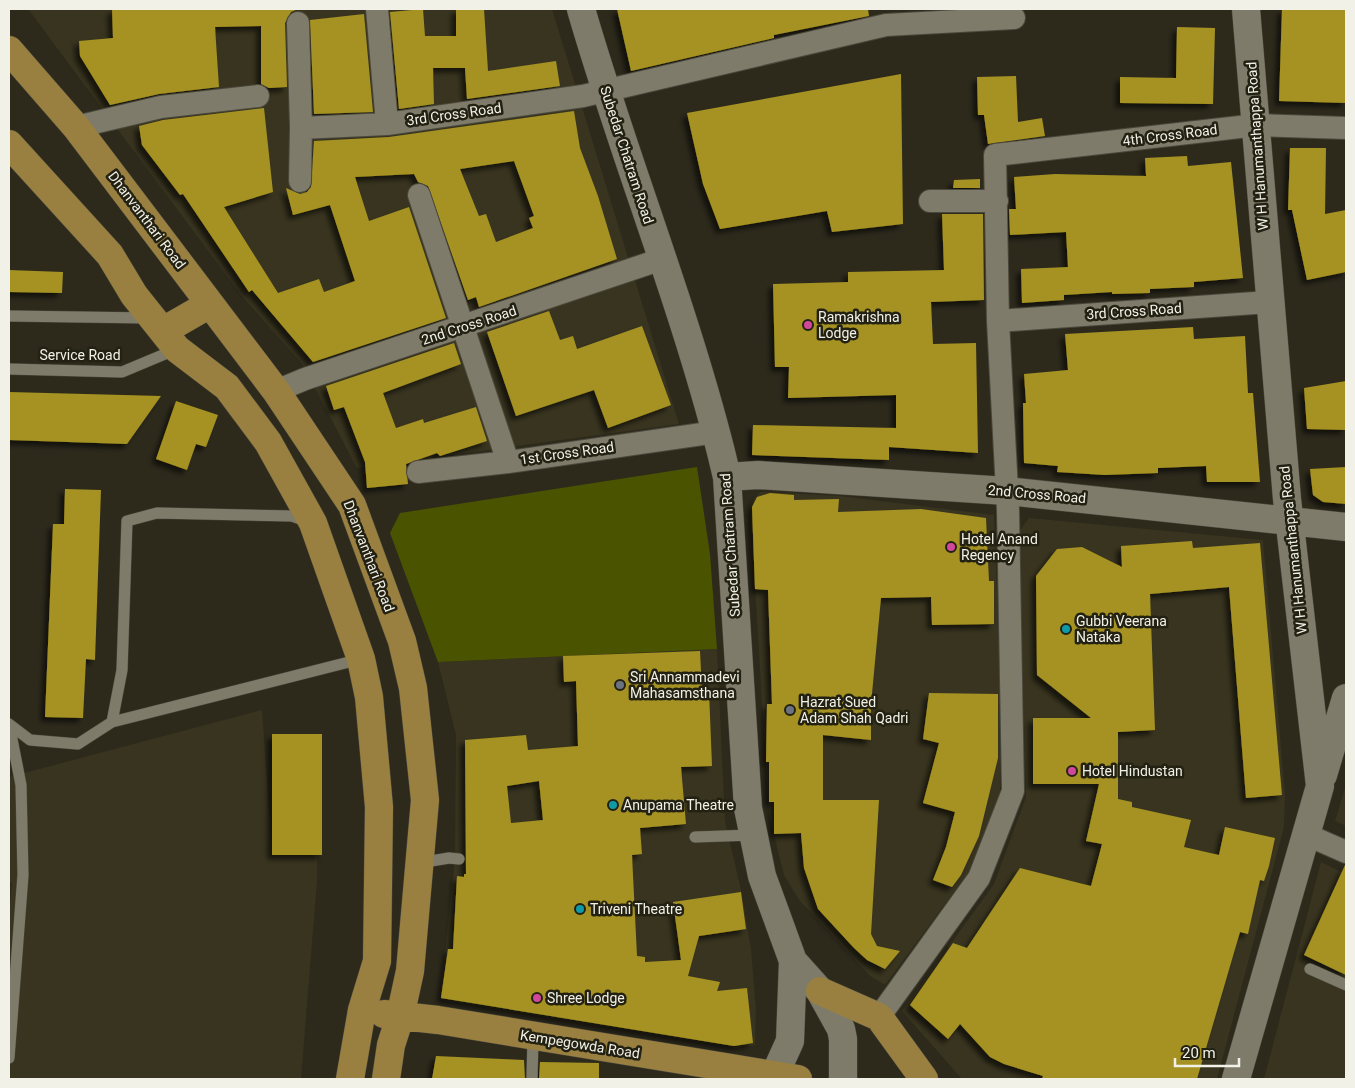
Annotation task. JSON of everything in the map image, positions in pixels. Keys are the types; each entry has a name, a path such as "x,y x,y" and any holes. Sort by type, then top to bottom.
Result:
{"main road":[{"name":"Dhanvanthari Road","path":"9,50 76,128 276,391 352,505 402,641 414,688 425,800 410,971 400,1017 391,1044 386,1079"},
{"path":"9,144 110,255 134,295 164,333 228,387 268,442 313,523 361,658 369,697 379,806 380,874 377,961 362,1010 350,1079"},
{"path":"164,333 210,304"},
{"path":"820,991 879,1017 924,1079"},
{"name":"Kempegowda Road","path":"362,1010 400,1017 438,1020 746,1075 786,1077"}],"street":[{"path":"377,9 387,124"},
{"name":"Subedar Chatram Road","path":"581,9 605,90 662,259 716,432 727,477 748,808 753,835 762,876 793,961 820,991 841,1029 843,1039 843,1079"},
{"name":"W H Hanumanthappa Road","path":"1236,1079 1320,786 1289,520 1269,302 1257,125 1246,9"},
{"name":"3rd Cross Road","path":"301,128 387,124 583,96 886,25 1014,18"},
{"path":"298,23 301,128 300,181"},
{"path":"76,128 161,107 258,96"},
{"name":"4th Cross Road","path":"997,201 995,156 1257,125 1346,128"},
{"path":"419,195 508,462"},
{"path":"879,1017 980,878 1013,791 1007,491 998,320 997,201 930,201"},
{"name":"2nd Cross Road","path":"276,391 304,379 662,259"},
{"name":"3rd Cross Road","path":"998,320 1269,302"},
{"name":"1st Cross Road","path":"418,472 508,462 716,432"},
{"name":"2nd Cross Road","path":"727,477 758,475 1007,491 1346,527"},
{"path":"1320,786 1346,698"},
{"path":"1305,834 1346,852"},
{"path":"786,1077 790,1040 793,961"}],"lane":[{"path":"9,316 164,333"},
{"name":"Service Road","path":"9,369 122,372 164,333"},
{"path":"112,722 122,670 127,521 157,513 292,516 313,523"},
{"path":"9,724 30,740 78,744 112,722 361,658"},
{"path":"9,724 21,786 23,875 9,1058"},
{"path":"695,837 753,835"},
{"path":"419,863 449,858 459,859"},
{"path":"1310,969 1346,985"},
{"path":"532,1079 533,1037"}],"shaded area":[{"path":"28,9 552,9 679,424 357,468 302,364 241,295"},
{"path":"760,492 840,496 994,515 1001,693 1000,797 968,873 885,985 870,976 800,901 784,875 769,815 750,504"},
{"path":"1029,518 1263,540 1285,794 1284,827 1217,1079 962,1079 902,1011 994,884 1026,797 1019,532"},
{"path":"717,649 725,821 741,890 751,949 756,1009 755,1045 736,1048 440,1000 455,859 456,735 438,662"},
{"path":"262,710 272,855 317,855 317,881 301,1079 9,1079 9,918 12,883 9,882 9,777"},
{"path":"1346,785 1346,826 1335,821"},
{"path":"1321,862 1346,874 1346,1079 1264,1079"}],"green space":[{"path":"697,467 710,554 717,649 438,662 390,533 400,513"}],"building":[{"path":"112,9 298,9 291,12 285,23 287,87 269,88 261,84 261,26 215,27 219,87 159,94 110,105 80,56 79,41 113,38"},
{"path":"423,9 425,36 456,36 456,9 484,9 488,71 556,61 560,86 467,99 465,68 433,68 434,104 399,109 390,12"},
{"path":"617,9 868,9 869,16 774,35 774,38 631,71"},
{"path":"1282,9 1346,9 1346,103 1279,101"},
{"path":"364,14 373,112 314,114 310,20"},
{"path":"1177,27 1215,28 1213,104 1120,103 1120,77 1176,78"},
{"path":"901,74 903,224 832,232 827,211 720,229 703,184 687,113"},
{"path":"1016,76 1018,122 1042,118 1045,136 988,144 984,115 978,115 977,77"},
{"path":"264,108 273,192 224,207 278,293 319,279 324,292 355,281 330,205 293,215 286,188 300,194 307,192 311,187 314,141 389,137 574,111 580,148 598,196 617,259 479,307 476,297 468,300 428,186 418,182 414,174 355,177 369,221 409,207 446,318 313,362 252,290 249,292 183,194 180,195 142,145 139,126 163,120","holes":["514,161 534,216 529,218 533,228 496,242 486,214 479,216 460,169"]},
{"path":"1290,148 1326,148 1325,214 1346,210 1346,272 1307,280 1292,210 1288,210"},
{"path":"1187,156 1188,166 1231,162 1243,278 1194,282 1194,287 1150,289 1150,293 1112,294 1112,292 1064,295 1064,300 1022,303 1021,269 1068,267 1066,232 1010,235 1009,209 1016,209 1014,177 1055,174 1146,176 1145,158"},
{"path":"980,179 980,188 953,188 954,180"},
{"path":"942,214 983,214 984,300 931,302 933,344 976,343 978,453 889,447 889,460 752,455 753,425 896,428 896,395 788,398 789,367 775,367 773,284 848,282 848,272 944,270"},
{"path":"9,270 63,272 62,293 9,292"},
{"path":"549,311 560,340 573,336 577,349 642,326 671,405 608,428 594,390 516,416 487,332"},
{"path":"1193,327 1194,339 1245,336 1248,393 1253,393 1260,482 1207,482 1206,466 1158,468 1158,473 1105,475 1057,472 1058,466 1024,463 1023,403 1026,403 1024,374 1068,370 1065,334"},
{"path":"454,343 461,364 383,393 396,428 423,419 424,423 476,407 487,441 440,456 437,453 406,464 408,484 367,488 365,462 344,407 334,410 326,386"},
{"path":"1346,381 1346,430 1307,429 1304,388"},
{"path":"9,392 161,396 127,444 9,440"},
{"path":"176,401 218,415 206,447 196,444 187,470 156,459"},
{"path":"1346,467 1346,504 1323,502 1313,495 1310,469"},
{"path":"65,489 101,490 95,660 86,659 83,718 45,717 53,524 64,524"},
{"path":"770,493 794,495 794,500 839,499 838,512 921,509 986,518 989,581 994,581 994,624 932,625 931,597 881,598 871,704 871,740 823,735 823,800 879,800 871,934 877,946 900,951 885,969 867,960 818,909 804,868 801,833 774,834 774,802 769,802 769,762 766,762 767,704 772,704 768,590 755,589 752,507 757,497"},
{"path":"1192,541 1193,548 1260,543 1282,795 1246,798 1229,587 1150,594 1155,730 1118,732 1118,799 1132,802 1132,807 1191,820 1184,847 1219,855 1225,827 1275,838 1269,866 1264,881 1260,880 1248,934 1240,932 1197,1079 1042,1079 1043,1076 1004,1064 990,1057 960,1024 948,1039 910,1005 953,943 967,948 1020,868 1091,886 1102,844 1086,841 1099,784 1033,784 1033,718 1091,718 1037,675 1036,576 1057,549 1082,547 1122,567 1121,546"},
{"path":"700,651 702,691 709,691 712,766 681,767 686,824 640,828 642,854 632,855 637,956 645,957 645,962 681,960 673,902 741,892 746,929 699,936 688,976 720,982 717,991 747,988 753,1043 734,1046 441,998 448,949 453,949 457,876 464,877 464,874 466,874 465,740 526,735 528,750 578,746 576,681 564,682 563,656","holes":["539,781 543,820 511,823 507,786"]},
{"path":"929,693 998,694 998,758 979,836 961,875 952,887 933,880 946,847 955,812 923,803 939,743 923,739"},
{"path":"272,734 322,734 322,855 272,855"},
{"path":"1346,865 1346,975 1304,955"},
{"path":"436,1056 524,1060 525,1079 432,1079"},
{"path":"540,1062 599,1063 599,1079 539,1079"}],"place":[{"name":"Ramakrishna Lodge","path":"808,325"},
{"name":"Hotel Anand Regency","path":"951,547"},
{"name":"Gubbi Veerana Nataka","path":"1066,629"},
{"name":"Sri Annammadevi Mahasamsthana","path":"620,685"},
{"name":"Hazrat Sued Adam Shah Qadri","path":"790,710"},
{"name":"Hotel Hindustan","path":"1072,771"},
{"name":"Anupama Theatre","path":"613,805"},
{"name":"Triveni Theatre","path":"580,909"},
{"name":"Shree Lodge","path":"537,998"}]}
